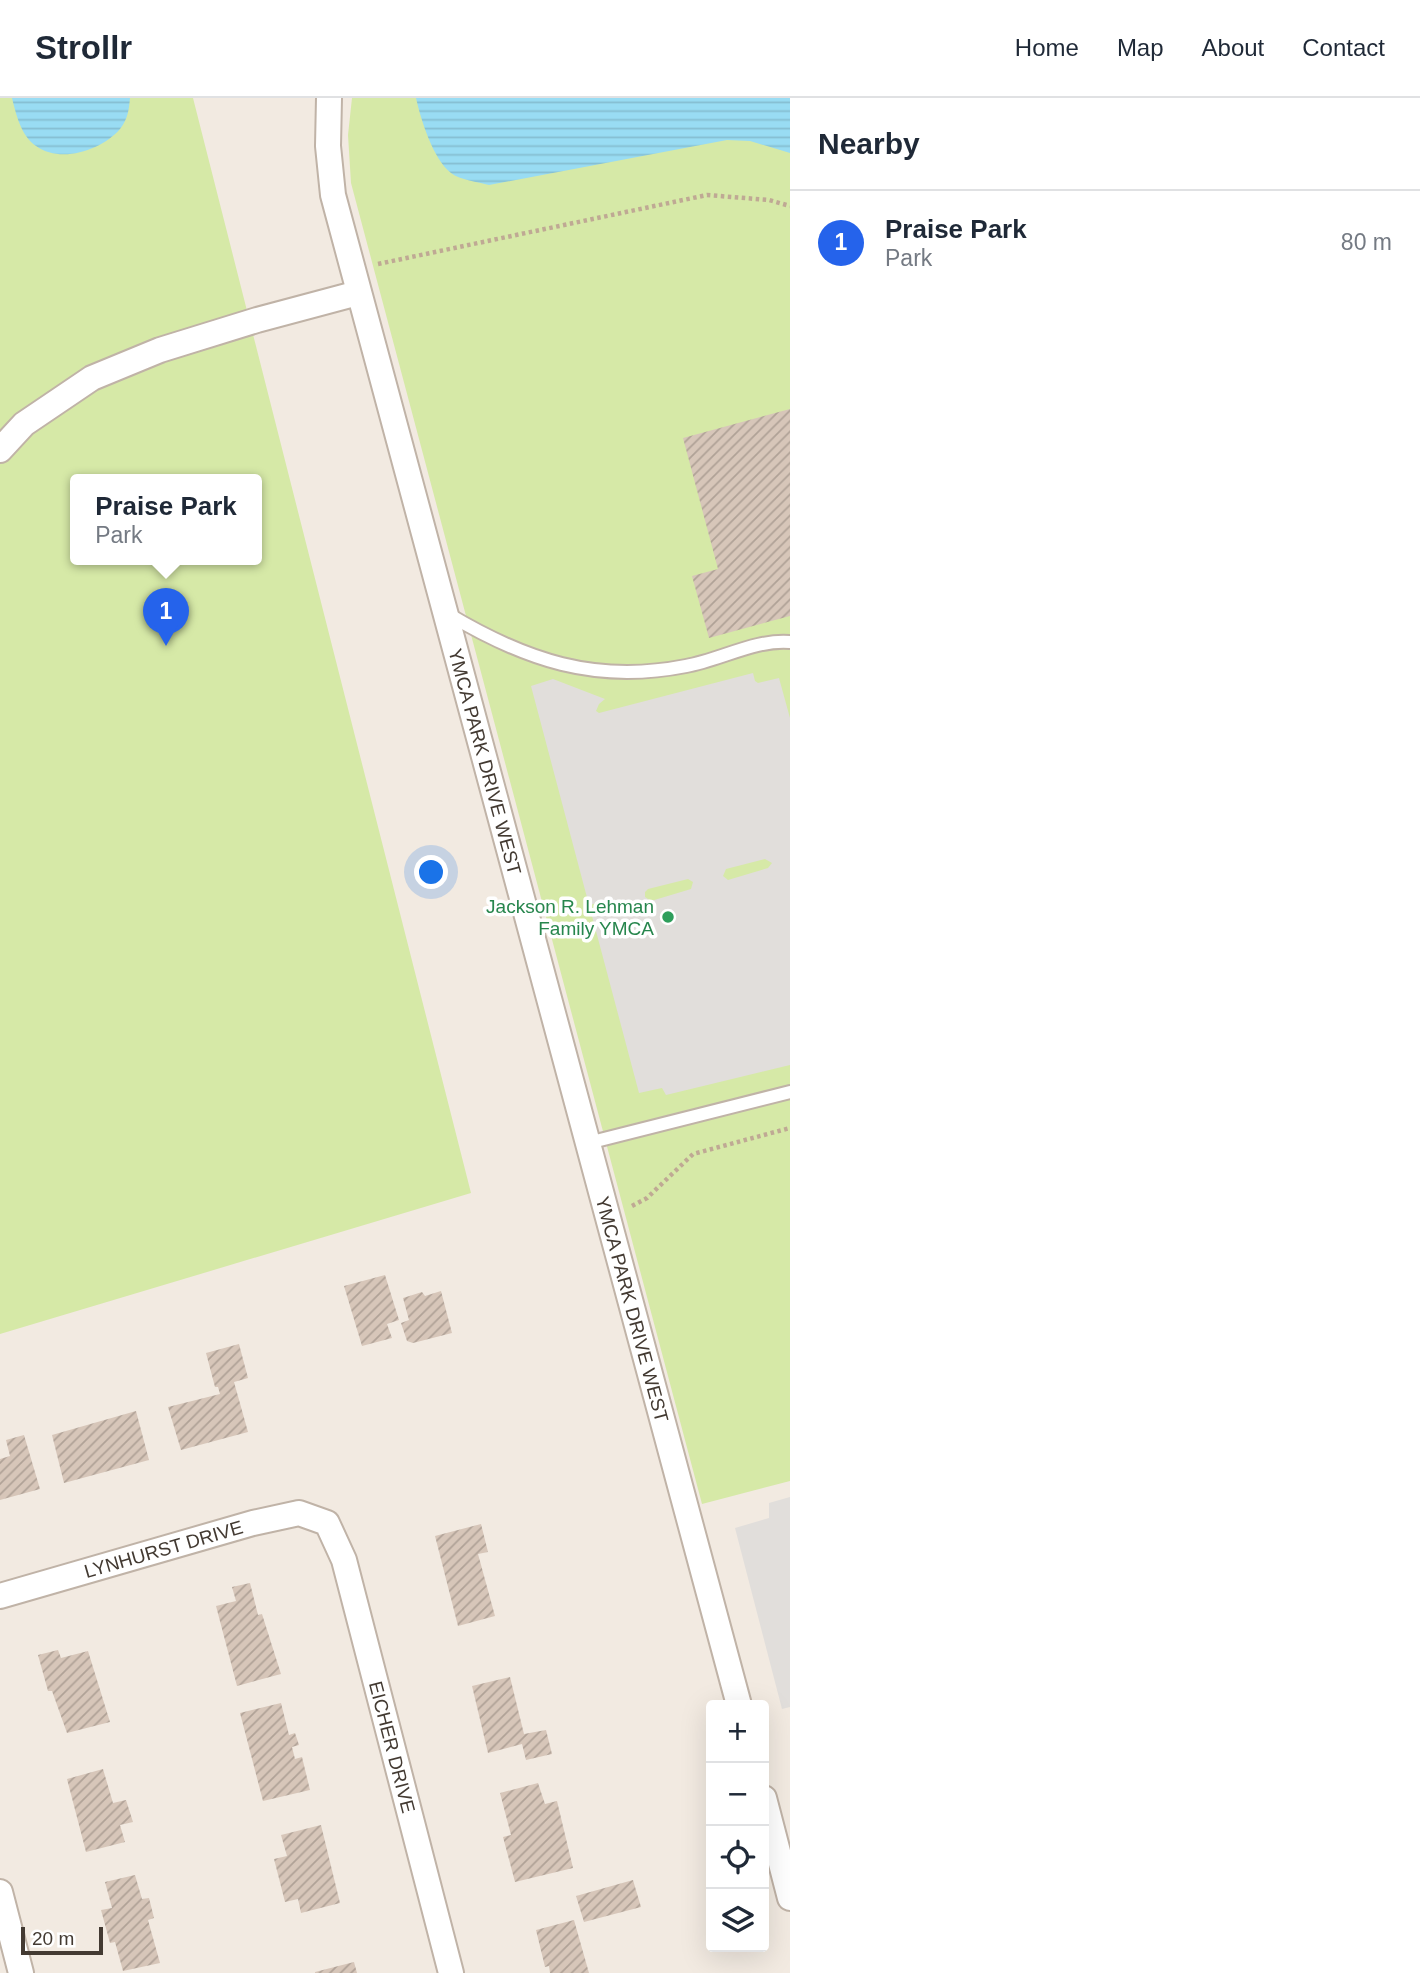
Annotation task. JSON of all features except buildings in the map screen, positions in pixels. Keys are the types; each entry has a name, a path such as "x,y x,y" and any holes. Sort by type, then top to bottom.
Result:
{"street":[{"name":"YMCA PARK DRIVE WEST","path":"329,98 328,146 333,195 738,1700"},
{"path":"0,450 24,424 92,378 160,350 358,293"},
{"name":"LYNHURST DRIVE","path":"0,1596 253,1523 299,1513 327,1523"},
{"name":"EICHER DRIVE","path":"327,1523 344,1560 451,1973"},
{"path":"769,1817 790,1898"},
{"path":"0,1892 21,1973"}],"lane":[{"path":"444,612 511,649 576,669 612,673 686,666 754,647 780,641 790,642"},
{"path":"588,1143 790,1092"}],"path":[{"path":"378,264 707,195 790,205"},
{"path":"629,1208 647,1198 693,1154 790,1128"}],"green space":[{"path":"0,98 193,98 471,1193 0,1334"},
{"name":"Jackson R. Lehman Family YMCA","path":"352,98 790,98 790,1481 702,1504 351,183 348,135"}],"shaded area":[{"path":"753,673 758,683 779,678 790,718 790,1065 666,1095 662,1088 639,1093 592,916 611,911 615,905 610,900 589,905 531,686 553,679 605,699 596,711 599,713","holes":["765,859 772,863 768,868 728,880 723,876 726,869","688,879 693,882 691,889 651,901 645,897 648,889"]},
{"path":"790,1497 790,1707 782,1709 735,1528 769,1518 769,1503"}],"water":[{"path":"12,98 130,98 125,121 120,129 103,143 81,152 57,154 36,146 26,137"},
{"path":"416,98 790,98 790,153 750,141 727,140 489,185 459,177 445,167 429,138"}],"place":[{"name":"Praise Park","path":"166,646"},
{"name":"Jackson R. Lehman Family YMCA","path":"668,917"}]}
